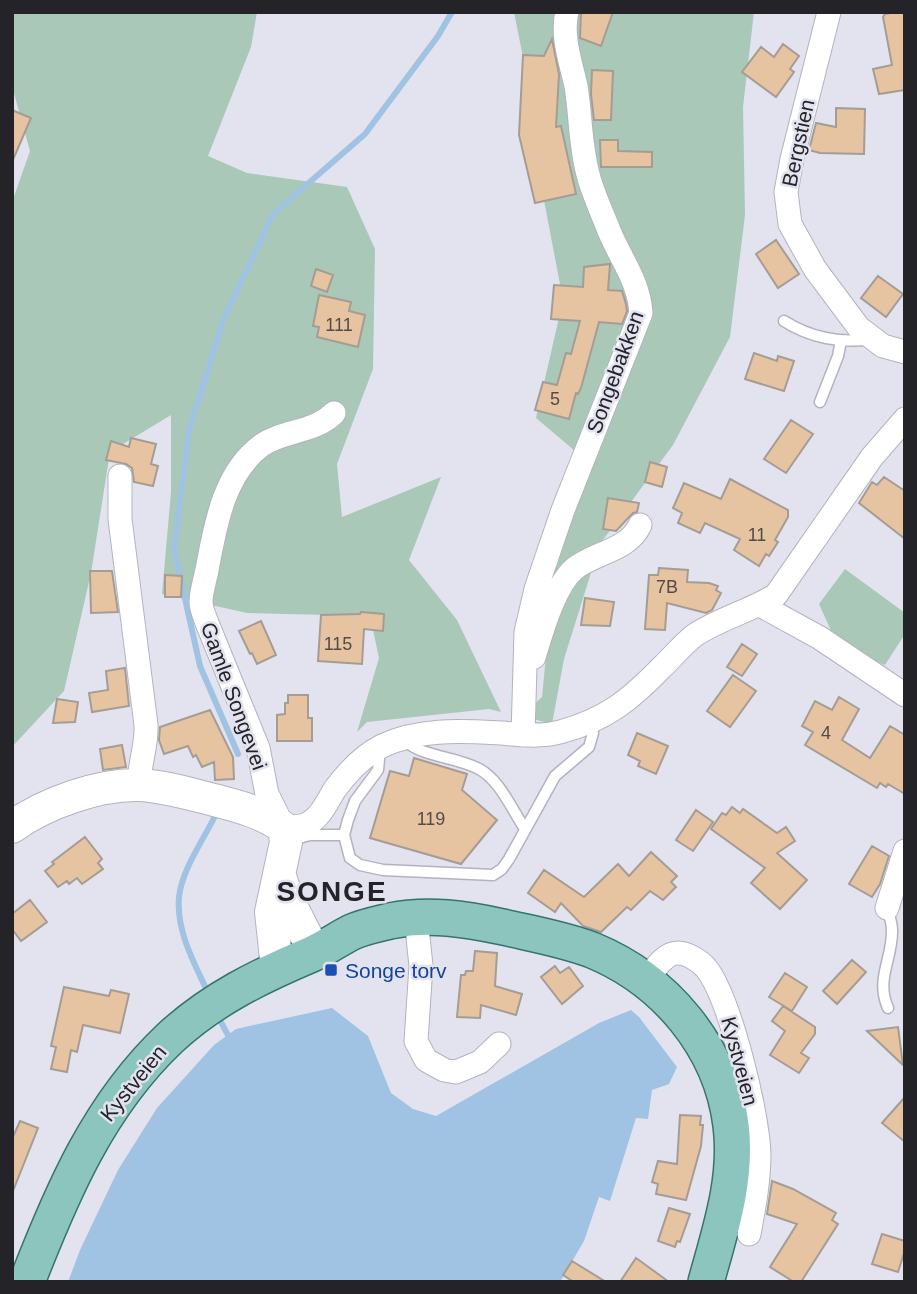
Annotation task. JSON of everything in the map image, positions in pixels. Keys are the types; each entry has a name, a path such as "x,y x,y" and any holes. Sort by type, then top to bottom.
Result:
{"main road":[{"path":"12,827 56,802 100,790 139,785 225,802 272,819 285,835 280,876 271,912 277,968"},
{"path":"280,876 292,911 315,953"},
{"name":"Kystveien","path":"27,1282 75,1167 106,1112 144,1064 194,1017 277,968 315,953 417,926 505,928 533,932 590,950 646,980 680,1012 699,1037 724,1093 731,1124 732,1175 706,1282"}],"street":[{"name":"Songebakken","path":"523,735 526,632 536,589 563,510 642,313 640,294 612,237 589,177 582,142 579,103 563,26 567,12"},
{"name":"Bergstien","path":"829,12 792,159 786,192 790,224 815,270 859,328 883,346 905,352"},
{"name":"Gamle Songevei","path":"285,835 267,794 258,748 201,602 214,536 233,479 247,459 262,445 309,429 334,413"},
{"path":"285,835 306,825 321,813 336,788 354,767 380,747 422,734 454,731 523,735 557,733 613,711 632,697 693,637 723,618 760,605 776,595 872,457 905,419"},
{"path":"120,476 120,519 147,741 139,785"},
{"path":"523,679 531,668 541,634 561,585 572,571 585,561 635,537 640,525"},
{"path":"760,605 820,638 905,695"},
{"path":"887,908 905,851"},
{"path":"417,926 421,966 416,1041 426,1060 443,1070 456,1072 480,1062 499,1044"},
{"name":"Kystveien","path":"646,980 663,960 675,953 687,955 705,966 717,986 732,1025 756,1124 758,1167 749,1234"}],"lane":[{"path":"783,321 798,330 841,341 871,339"},
{"path":"820,402 841,341"},
{"path":"380,747 378,770 355,801 344,835 350,858 360,865 383,870 493,875 502,869 555,776 589,747 593,733 589,722"},
{"path":"402,739 414,749 465,763 487,774 525,829"},
{"path":"285,835 344,835"},
{"path":"887,908 892,930 883,996 888,1008"}],"green space":[{"path":"12,12 257,12 251,47 208,156 247,173 347,187 375,249 373,369 337,464 342,517 441,477 409,560 457,620 501,712 489,709 367,722 357,732 379,658 370,616 247,613 162,594 171,492 171,415 110,452 91,573 64,691 12,747 12,202 30,151 12,86"},
{"path":"514,12 754,12 743,107 745,215 730,337 673,445 600,544 564,659 552,724 522,716 542,697 554,574 581,456 536,418 563,300 543,195 526,72"},
{"path":"845,569 905,613 905,634 885,665 867,658 833,635 819,604"}],"water":[{"path":"332,1008 368,1036 391,1093 413,1109 436,1116 599,1023 631,1010 639,1017 677,1067 669,1084 652,1090 648,1119 636,1118 610,1201 599,1197 584,1241 560,1282 68,1282 118,1170 157,1108 214,1045 236,1029"}],"building":[{"path":"581,12 613,12 601,46 580,38"},
{"path":"905,12 905,90 879,94 873,69 892,65 883,17"},
{"path":"552,39 559,74 556,127 561,126 576,194 535,203 519,135 523,55 544,56"},
{"path":"783,44 799,56 790,69 794,72 776,97 742,72 761,47 774,57"},
{"path":"592,70 613,71 611,120 594,120"},
{"path":"836,108 865,109 864,154 820,153 809,150 816,123 836,127"},
{"path":"12,110 31,118 12,162"},
{"path":"600,140 618,140 618,151 652,152 652,167 601,167"},
{"path":"776,240 799,274 778,288 756,254"},
{"path":"610,264 608,290 622,291 626,304 627,311 622,324 599,322 581,388 578,394 576,393 569,419 535,410 543,382 557,385 566,353 571,354 580,321 551,319 554,285 583,287 584,267"},
{"path":"316,269 333,275 327,292 311,286"},
{"path":"878,276 903,294 886,317 861,298"},
{"path":"319,295 351,302 349,311 365,315 358,347 317,337 319,327 313,326"},
{"path":"754,353 777,361 778,356 794,361 784,391 745,379"},
{"path":"791,420 813,434 786,473 764,459"},
{"path":"131,438 156,444 151,464 158,466 153,486 134,482 132,468 126,464 106,460 111,441 129,447"},
{"path":"650,462 667,467 662,487 645,482"},
{"path":"884,477 905,491 905,539 859,503 872,482 877,485"},
{"path":"730,479 788,510 788,517 775,540 778,542 759,566 734,550 740,539 705,523 700,533 678,523 682,513 673,508 684,483 721,499"},
{"path":"608,498 639,503 637,512 616,531 603,529"},
{"path":"659,568 688,570 687,582 718,586 716,590 721,593 712,610 706,613 667,603 665,630 645,629 649,575 658,575"},
{"path":"90,571 112,571 118,612 91,613"},
{"path":"165,575 182,576 181,597 165,597"},
{"path":"585,598 614,602 610,626 581,625"},
{"path":"361,612 384,614 383,631 364,629 362,664 318,661 321,615"},
{"path":"261,621 276,655 257,664 239,631"},
{"path":"742,644 757,654 742,676 727,667"},
{"path":"125,668 129,706 92,712 89,693 108,690 106,671"},
{"path":"733,675 756,691 730,727 707,711"},
{"path":"288,695 308,695 312,741 277,741 277,715 285,714"},
{"path":"839,697 859,709 842,740 870,758 890,726 905,735 905,794 888,784 886,787 880,783 877,788 805,745 813,732 802,726 815,701 832,710"},
{"path":"57,699 78,702 75,722 53,723"},
{"path":"210,710 233,757 234,779 215,780 214,762 202,767 188,746 164,754 159,740 160,727"},
{"path":"637,733 668,746 656,774 638,766 640,761 628,755"},
{"path":"122,745 126,767 103,770 100,749"},
{"path":"414,758 467,774 462,790 497,820 461,864 370,838 390,771 409,776"},
{"path":"732,807 740,813 743,809 777,833 786,827 795,841 777,853 807,880 780,909 751,883 765,868 711,829 722,813 726,815"},
{"path":"696,810 713,822 693,851 676,840"},
{"path":"85,837 102,859 98,863 103,869 82,884 77,878 58,887 45,871 54,864 52,862"},
{"path":"872,846 889,856 880,884 872,897 849,884"},
{"path":"651,852 677,876 671,882 676,887 663,900 650,891 631,910 627,907 601,932 583,926 561,903 555,912 528,893 544,870 584,897 618,864 629,876"},
{"path":"30,900 47,922 21,941 12,929 12,914"},
{"path":"475,951 497,953 495,986 522,994 516,1015 481,1005 480,1018 457,1017 461,975 465,975 466,971 473,971"},
{"path":"852,960 866,972 837,1004 823,991"},
{"path":"555,966 560,973 569,967 583,986 562,1004 541,977"},
{"path":"785,973 807,987 792,1011 769,997"},
{"path":"64,987 109,996 111,990 129,994 120,1033 83,1025 77,1052 71,1050 67,1072 51,1069 56,1047 51,1046"},
{"path":"783,1006 815,1027 815,1034 801,1053 809,1058 799,1073 770,1055 785,1031 772,1021"},
{"path":"898,1027 903,1065 867,1031"},
{"path":"905,1097 905,1142 882,1123"},
{"path":"680,1115 701,1116 700,1125 703,1125 701,1146 686,1200 656,1194 658,1184 652,1182 658,1161 677,1164"},
{"path":"20,1121 38,1128 13,1191 12,1139"},
{"path":"772,1181 793,1189 836,1213 832,1220 838,1224 801,1282 794,1282 770,1267 797,1224 767,1214"},
{"path":"669,1208 690,1214 680,1242 677,1241 675,1247 658,1241"},
{"path":"882,1234 905,1241 898,1272 872,1264"},
{"path":"636,1258 654,1271 669,1282 620,1282"},
{"path":"572,1261 606,1282 574,1282 563,1275"}],"waterway":[{"path":"238,754 200,666 174,549 189,430 224,318 273,214 365,134 438,36 452,12"},
{"path":"209,995 183,935 179,897 188,866 214,818"},
{"path":"217,1015 228,1035"}],"place":[{"name":"Songe torv","path":"331,970"}],"district":[{"name":"SONGE","path":"332,891"}]}
